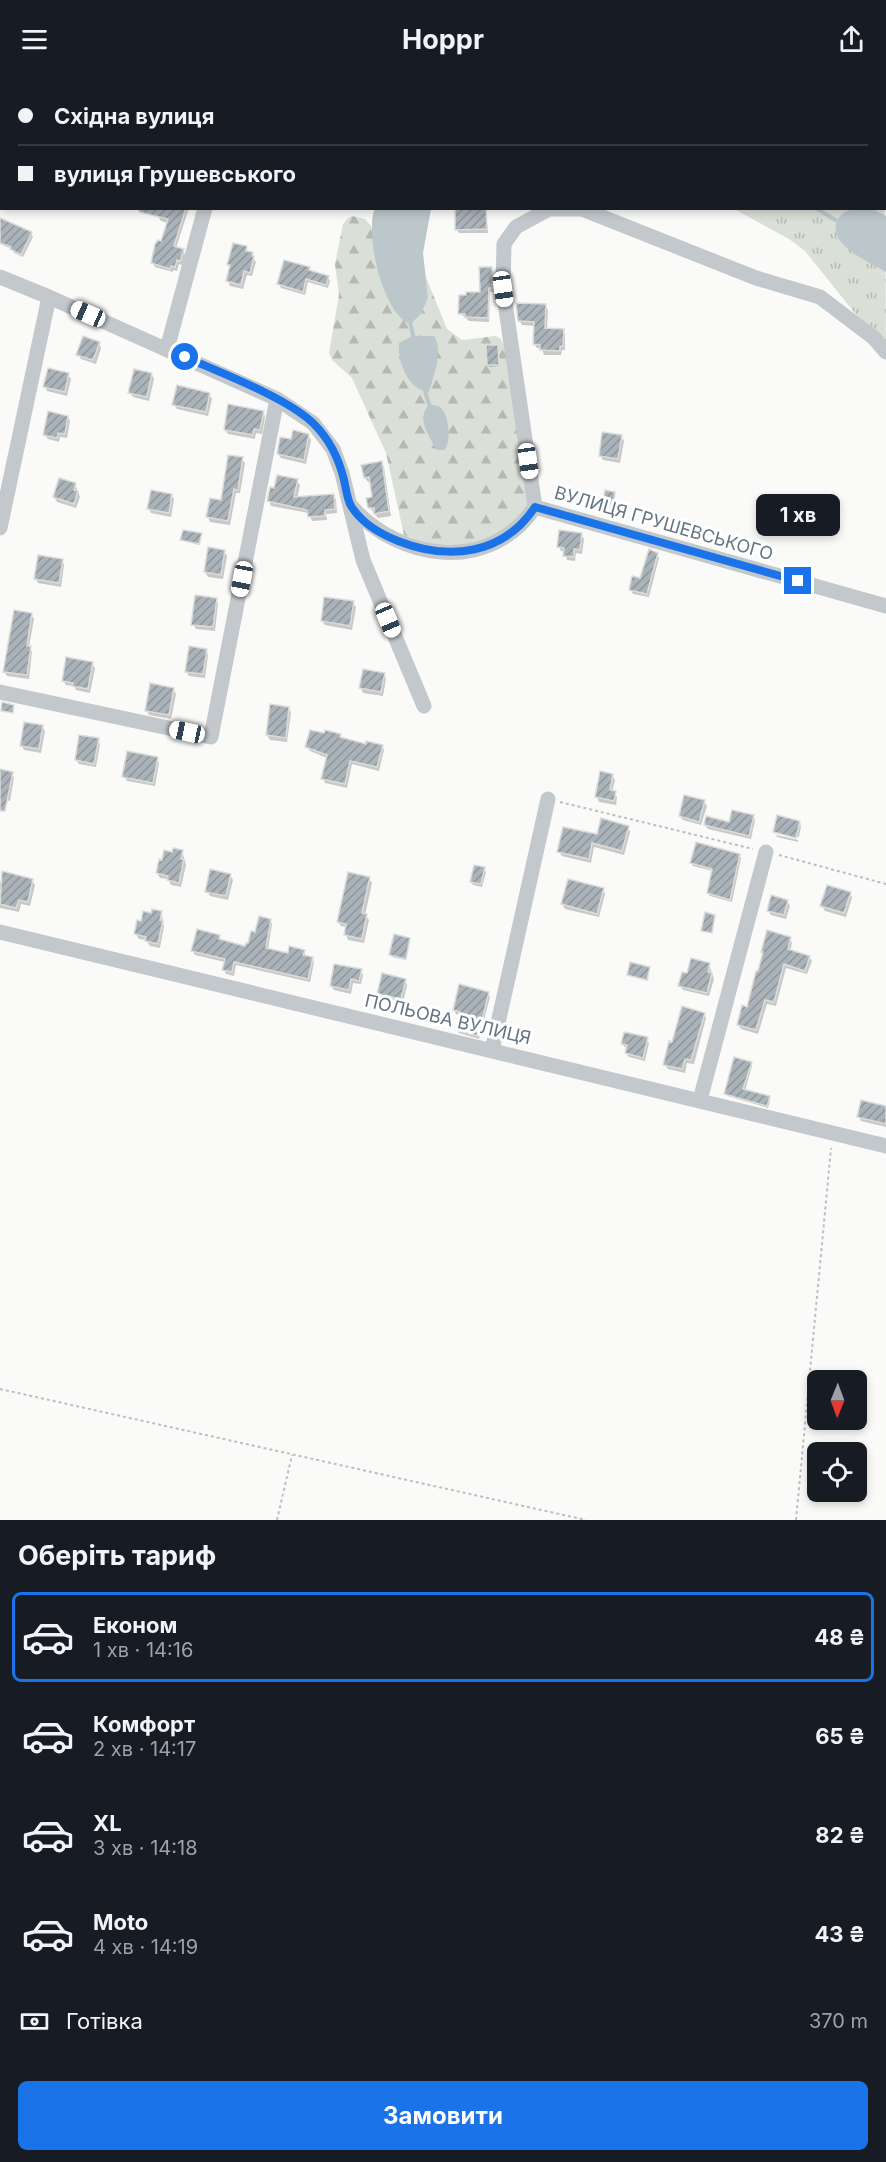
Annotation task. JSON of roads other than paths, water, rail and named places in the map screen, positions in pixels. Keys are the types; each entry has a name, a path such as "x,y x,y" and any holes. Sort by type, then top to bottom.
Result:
{"street":[{"path":"167,349 204,210"},
{"path":"535,507 503,289 504,244 516,227 547,210"},
{"path":"585,210 756,278 820,297 874,338 886,352"},
{"path":"0,278 49,297 277,399 304,415 321,431 333,449 342,473 363,560 424,706"},
{"path":"0,528 49,297"},
{"path":"0,692 211,737 277,399"},
{"name":"ВУЛИЦЯ ГРУШЕВСЬКОГО","path":"350,505 363,519 395,540 422,549 452,553 467,552 496,542 525,522 535,507 886,606"},
{"path":"492,1050 548,799"},
{"path":"700,1100 766,852"},
{"name":"ПОЛЬОВА ВУЛИЦЯ","path":"0,932 886,1146"}],"waterway":[{"path":"819,210 840,223"},
{"path":"410,321 414,340"},
{"path":"424,388 431,410"}]}
